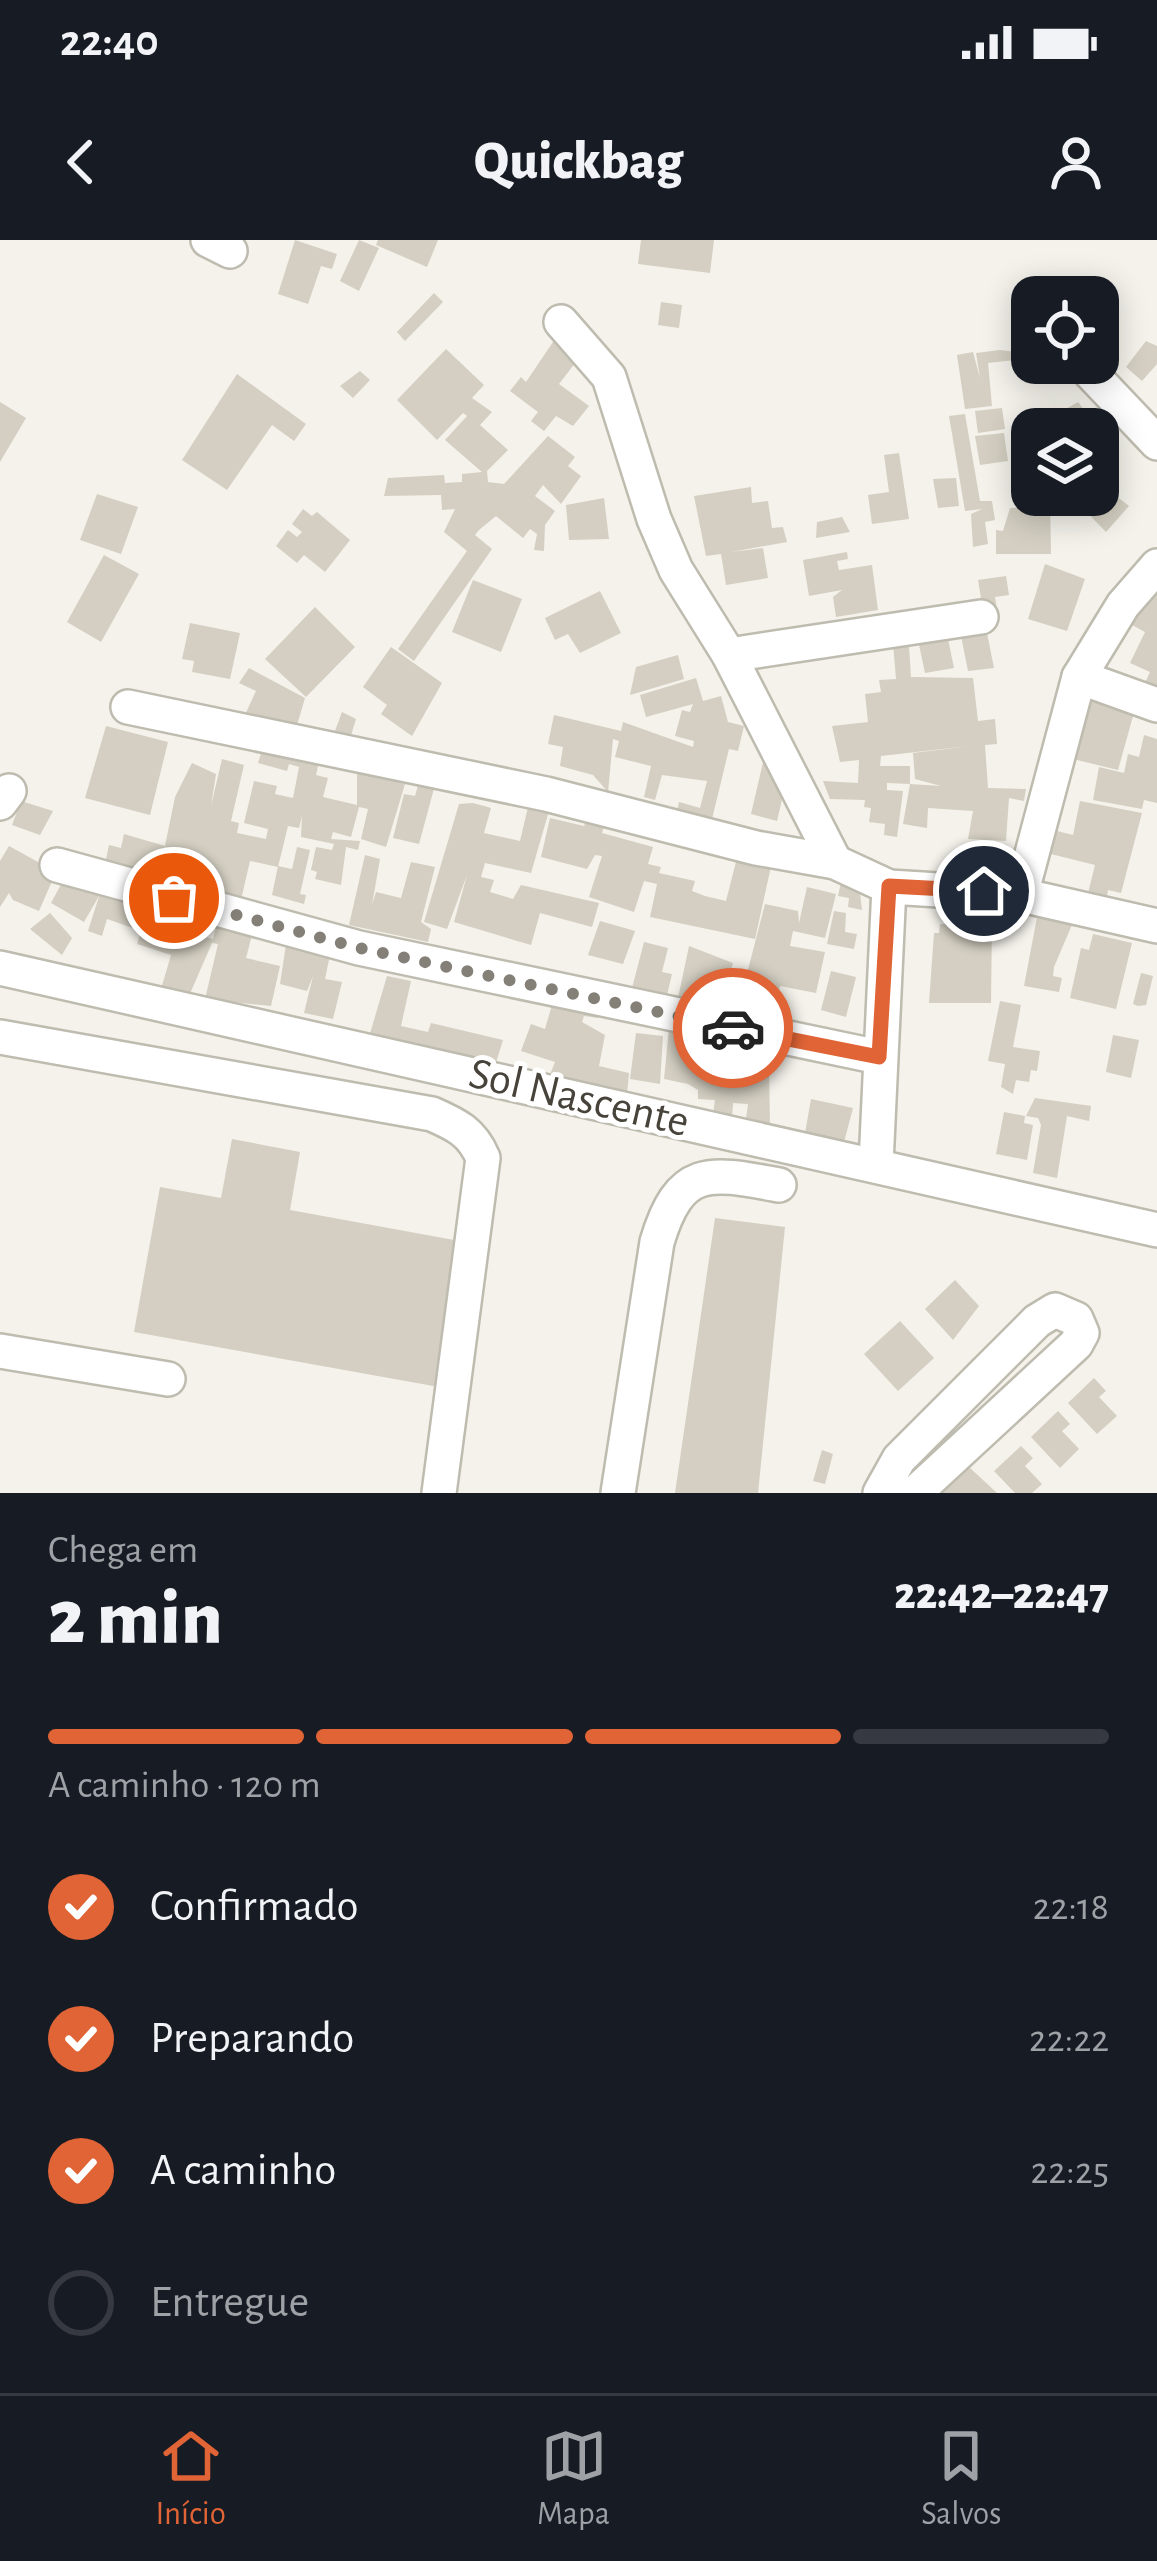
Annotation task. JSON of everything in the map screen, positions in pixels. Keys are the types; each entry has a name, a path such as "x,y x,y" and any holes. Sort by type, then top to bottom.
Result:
{"street":[{"path":"561,322 609,377 653,519 676,570 729,655 835,862"},
{"path":"1101,384 1157,443"},
{"path":"1021,895 1079,677 1110,623 1157,566"},
{"path":"729,655 981,617"},
{"path":"1079,677 1157,705"},
{"path":"128,707 546,794 756,848 835,862 889,886 1021,895 1157,926"},
{"path":"57,865 359,948 879,1057"},
{"path":"876,1164 889,886"},
{"name":"Sol Nascente","path":"0,968 1157,1230"},
{"path":"0,1037 431,1114 460,1126 475,1140 483,1158 439,1493"},
{"path":"618,1493 658,1242 671,1202 697,1178 719,1176 778,1185"},
{"path":"880,1493 899,1459 1037,1321 1054,1310 1072,1316 1082,1328 1076,1344 915,1493"},
{"path":"0,1351 168,1379"}],"building":[{"path":"295,240 337,254 332,269 321,266 308,304 278,294"},
{"path":"359,240 379,248 359,291 340,281"},
{"path":"378,240 438,240 427,267 376,245"},
{"path":"641,240 714,240 710,273 638,264"},
{"path":"434,293 443,302 405,341 397,332"},
{"path":"661,302 682,305 679,328 658,325"},
{"path":"555,339 579,358 559,384 589,406 573,426 556,416 544,431 531,421 538,412 510,391 521,377 526,382"},
{"path":"1146,341 1157,346 1157,364 1142,381 1126,367"},
{"path":"446,349 484,385 472,398 492,412 480,425 508,450 487,471 488,482 504,484 548,436 575,457 568,466 581,476 561,504 543,485 535,496 555,511 545,525 544,551 534,550 537,534 530,529 523,538 496,516 479,530 475,535 492,549 414,661 398,649 467,551 444,532 455,509 442,510 441,495 384,496 388,478 444,475 445,483 462,482 462,474 482,472 445,440 467,416 463,413 437,440 397,400"},
{"path":"1011,351 1011,360 988,363 992,406 965,409 957,355 973,352 980,378 976,353"},
{"path":"360,371 370,380 353,398 340,386"},
{"path":"237,374 306,424 294,441 272,425 227,490 182,460"},
{"path":"0,402 26,418 0,462"},
{"path":"1002,408 1005,429 978,433 975,411"},
{"path":"965,414 980,501 992,501 995,520 985,522 988,544 973,547 971,514 982,509 965,511 949,416"},
{"path":"1004,433 1008,461 980,465 975,436"},
{"path":"899,453 909,519 872,524 868,495 889,492 884,455"},
{"path":"956,478 959,506 938,508 933,479"},
{"path":"751,487 752,503 768,501 772,528 783,527 787,542 731,552 763,548 768,578 726,585 721,554 706,556 694,496"},
{"path":"97,494 138,507 121,554 80,540"},
{"path":"604,498 609,539 569,540 566,505"},
{"path":"1119,498 1129,506 1106,532 1090,516 1119,516"},
{"path":"1010,508 1011,516 1050,516 1051,554 996,554 996,530 1003,531"},
{"path":"303,509 312,516 317,512 350,540 325,572 304,555 297,563 276,546 288,530 297,537 302,532 292,524"},
{"path":"842,517 850,532 816,538 817,522"},
{"path":"847,552 848,559 837,561 839,570 872,565 878,610 836,617 833,597 842,590 809,596 803,560"},
{"path":"104,555 139,574 101,642 67,622"},
{"path":"1045,564 1085,579 1067,631 1028,619"},
{"path":"1157,565 1157,688 1145,683 1150,672 1130,663 1145,632 1132,625"},
{"path":"1006,576 1009,595 995,597 998,615 984,617 978,580"},
{"path":"473,580 522,599 501,652 452,632"},
{"path":"600,591 621,633 580,653 568,634 555,640 545,618"},
{"path":"315,607 355,647 306,697 265,659"},
{"path":"190,623 240,633 230,679 192,672 194,661 182,659"},
{"path":"985,623 994,668 968,671 959,626"},
{"path":"908,630 911,677 973,678 978,721 995,719 997,744 985,745 988,788 1026,789 1024,801 1009,798 1006,841 968,839 973,811 928,808 927,828 903,824 910,784 887,783 887,790 903,791 897,837 884,835 885,824 869,822 871,808 864,807 865,800 830,799 823,781 858,783 859,760 840,762 832,726 868,722 865,694 881,692 879,680 896,679 892,632","holes":["969,746 913,753 915,779 941,786 910,784 910,766 880,766 881,756"]},
{"path":"947,634 954,668 925,673 918,640"},
{"path":"391,647 442,683 412,736 381,714 387,705 363,687"},
{"path":"678,655 684,679 630,695 636,667"},
{"path":"249,668 305,698 295,732 243,719 256,691 239,683"},
{"path":"696,678 703,701 721,696 728,722 744,726 738,751 729,749 712,819 677,811 679,802 700,808 707,781 662,775 655,800 644,797 651,766 615,757 619,741 613,739 608,792 593,775 560,766 563,747 548,744 554,715 621,731 623,722 693,747 694,741 675,736 682,710 690,712 693,704 646,717 640,695"},
{"path":"1086,690 1135,709 1118,770 1069,758"},
{"path":"342,712 356,719 349,742 332,739"},
{"path":"106,726 168,742 150,815 85,798"},
{"path":"1144,735 1157,739 1157,803 1144,800 1142,809 1093,800 1099,767 1124,773 1128,754 1139,757"},
{"path":"262,750 319,762 316,775 328,778 323,797 357,805 357,772 405,784 386,847 361,839 368,809 359,807 351,837 333,832 331,839 360,841 358,850 346,847 341,885 315,879 317,872 311,870 316,847 332,850 334,844 301,837 302,816 299,828 288,826 278,867 250,861 241,900 191,891 199,856 165,847 160,867 174,870 170,885 104,869 109,845 121,848 124,834 165,846 175,797 192,763 216,774 211,806 222,759 244,765 231,821 239,823 237,833 266,839 268,829 244,823 254,781 277,786 275,794 293,798 299,767 289,764 287,771 258,763"},
{"path":"764,758 783,795 777,821 751,814"},
{"path":"419,782 435,785 419,844 393,838 404,794 415,796"},
{"path":"21,801 53,811 40,835 12,825"},
{"path":"1080,801 1142,813 1121,893 1108,890 1106,902 1087,897 1095,865 1051,854 1057,831 1073,835"},
{"path":"459,804 491,808 484,833 520,841 528,807 549,811 531,873 485,863 481,877 494,880 490,892 513,899 521,885 599,903 592,927 540,913 531,945 454,922 467,875 447,929 424,922"},
{"path":"587,817 605,823 602,833 653,847 648,864 661,867 659,873 695,881 692,891 705,896 726,901 738,854 772,862 755,939 650,917 657,884 644,881 634,912 589,897 602,856 595,855 587,869 541,857 550,818 584,826"},
{"path":"9,846 56,872 39,911 13,900 9,893 0,907 0,861"},
{"path":"297,847 310,850 300,894 306,895 304,904 272,895 278,866 292,869"},
{"path":"365,855 380,859 372,905 376,892 401,898 411,862 435,867 421,922 431,929 428,942 349,925"},
{"path":"65,877 99,896 84,922 51,903"},
{"path":"842,878 860,893 862,910 848,907 849,898 838,896"},
{"path":"102,887 182,920 172,952 181,931 213,939 217,923 253,931 246,958 280,966 271,1006 205,999 218,944 212,943 189,996 161,989 171,955 137,944 141,931 107,919 102,936 88,931"},
{"path":"807,887 836,894 825,938 793,931 790,946 825,952 816,993 780,986 778,994 744,985 765,904 798,911 799,923"},
{"path":"955,899 974,900 973,924 992,924 991,1003 929,1003 934,933 939,933 940,924 954,924"},
{"path":"834,911 846,913 845,932 857,934 854,949 827,944"},
{"path":"1038,912 1074,920 1054,967 1053,976 1062,978 1059,992 1024,986"},
{"path":"50,913 72,938 62,955 30,929"},
{"path":"600,921 635,931 623,964 588,955"},
{"path":"1093,934 1132,943 1116,1009 1070,998 1081,948 1089,950"},
{"path":"287,938 331,950 325,979 342,982 333,1019 304,1013 313,976 307,991 280,984"},
{"path":"644,942 668,948 662,972 672,974 667,995 632,988"},
{"path":"689,946 733,963 723,1000 704,995 702,1004 678,998"},
{"path":"831,971 856,977 846,1017 821,1010"},
{"path":"1141,973 1153,976 1146,1005 1138,1006 1133,1004"},
{"path":"387,976 411,981 401,1026 428,1032 431,1023 503,1040 495,1066 369,1037"},
{"path":"554,998 601,1007 598,1018 584,1016 582,1022 605,1035 599,1066 629,1073 627,1094 549,1077 555,1062 521,1051 531,1024 545,1029"},
{"path":"1000,1001 1021,1005 1013,1047 1040,1051 1037,1071 1031,1070 1029,1082 1016,1080 1013,1094 1001,1087 1005,1064 988,1061"},
{"path":"704,1027 739,1035 732,1083 736,1067 769,1069 770,1125 746,1119 748,1104 733,1103 732,1118 713,1114 715,1100 698,1099 698,1090 688,1084 664,1079 669,1028 681,1030 678,1050 699,1059 699,1079"},
{"path":"636,1033 663,1036 660,1084 630,1079"},
{"path":"1113,1035 1139,1040 1131,1078 1106,1072"},
{"path":"1035,1098 1091,1106 1089,1121 1067,1116 1057,1178 1033,1173 1041,1125 1038,1118 1026,1116"},
{"path":"811,1099 853,1108 844,1142 805,1133"},
{"path":"1004,1112 1025,1116 1024,1123 1033,1125 1027,1160 996,1154"},
{"path":"232,1139 300,1152 290,1210 476,1244 450,1389 134,1332 160,1187 221,1198"},
{"path":"715,1218 785,1227 758,1493 675,1493"},
{"path":"955,1280 979,1306 953,1340 925,1309"},
{"path":"900,1321 934,1358 898,1391 864,1354"},
{"path":"1094,1378 1106,1391 1099,1397 1117,1416 1097,1434 1068,1403"},
{"path":"1058,1411 1070,1424 1062,1431 1079,1449 1060,1468 1031,1437"},
{"path":"1021,1446 1033,1458 1025,1466 1042,1484 1032,1493 1015,1493 994,1471"},
{"path":"822,1450 833,1454 825,1484 813,1481"},
{"path":"969,1467 997,1493 940,1493"}],"way so far":[{"path":"174,898 359,948 733,1028"}],"route":[{"path":"733,1028 879,1057 889,886 984,891"}]}
